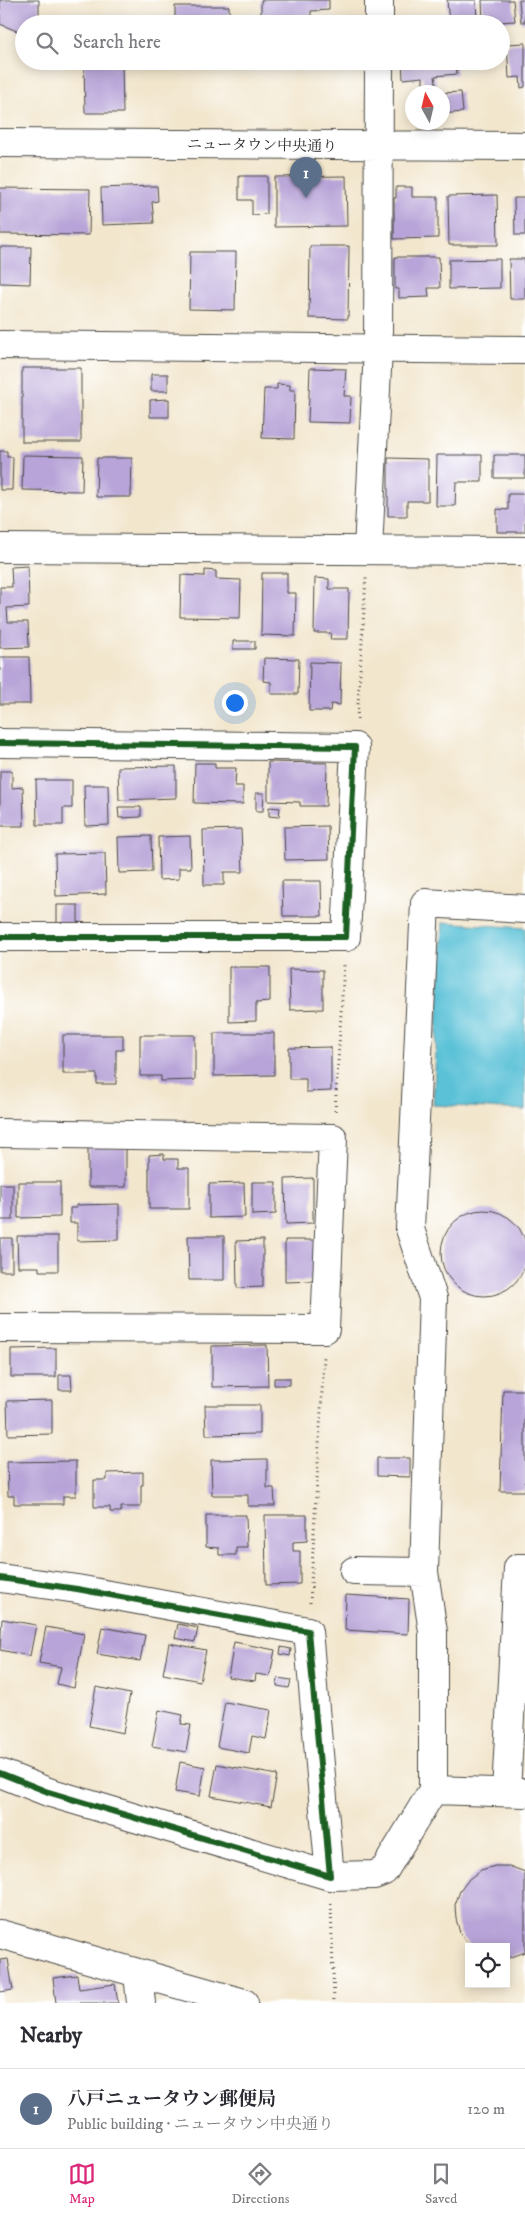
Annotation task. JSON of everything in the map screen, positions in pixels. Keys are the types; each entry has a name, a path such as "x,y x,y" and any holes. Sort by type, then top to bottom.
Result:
{"street":[{"path":"379,0 379,15"},
{"path":"368,550 378,349 379,70"},
{"name":"ニュータウン中央通り","path":"0,143 525,146"},
{"path":"0,346 525,350"},
{"path":"0,548 525,551"},
{"path":"0,743 355,747 346,937 0,937"},
{"path":"0,1773 48,1792 330,1876 374,1876 384,1871 433,1790 433,1632 424,1572 433,1298 410,1229 425,904 525,909"},
{"path":"0,1133 333,1138 325,1329 0,1328"},
{"path":"433,1790 515,1792 518,1568 525,1568"},
{"path":"354,1571 424,1572"},
{"path":"0,1578 77,1589 308,1631 330,1876"},
{"path":"0,1934 244,2003"},
{"path":"138,1974 141,2003"}],"path":[{"path":"355,747 368,550"},
{"path":"333,1138 346,937"},
{"path":"308,1631 325,1329"},
{"path":"330,1876 334,2003"}],"water":[{"path":"443,922 525,928 525,1110 433,1105"}],"building":[{"path":"0,0 39,0 39,15 15,15 15,30 0,24"},
{"path":"261,0 329,0 329,10 311,11 311,15 261,15"},
{"path":"447,0 476,0 477,15 448,15"},
{"path":"482,0 513,0 515,21 510,21 510,15 483,15"},
{"path":"519,0 525,0 525,22 521,22"},
{"path":"175,6 229,6 229,15 175,15"},
{"path":"525,43 525,87 521,88 520,77 509,78 510,44"},
{"path":"84,70 122,70 123,113 85,113"},
{"path":"402,70 457,70 457,74 435,76 436,84 423,85 423,77 403,79"},
{"path":"461,92 463,112 450,113 450,93"},
{"path":"239,176 267,176 267,214 252,215 252,200 239,200"},
{"path":"346,176 347,226 274,227 274,177"},
{"path":"157,186 158,201 152,202 154,223 102,225 101,188"},
{"path":"396,187 412,187 412,197 438,197 438,238 394,239 394,198 396,198"},
{"path":"0,188 90,189 89,235 0,234"},
{"path":"497,195 498,245 449,245 448,196"},
{"path":"514,198 525,198 525,235 515,235"},
{"path":"310,246 349,246 348,319 309,318"},
{"path":"0,247 31,247 30,284 0,283"},
{"path":"190,252 236,252 235,310 189,309"},
{"path":"395,257 439,257 440,288 428,288 429,297 399,298 399,289 395,289"},
{"path":"500,259 500,288 449,289 449,260"},
{"path":"509,259 525,259 525,299 510,299"},
{"path":"22,368 81,368 81,442 22,442"},
{"path":"310,368 346,369 344,396 351,396 350,423 308,422"},
{"path":"151,374 168,374 168,391 151,391"},
{"path":"277,384 290,385 290,390 295,390 294,439 262,438 264,389 277,389"},
{"path":"169,399 169,417 150,417 150,400"},
{"path":"0,451 7,451 7,457 13,457 12,490 0,490"},
{"path":"23,455 83,456 82,491 22,490"},
{"path":"437,455 482,455 482,482 456,482 455,506 436,506"},
{"path":"494,455 525,455 525,478 494,478"},
{"path":"97,458 132,458 131,497 96,497"},
{"path":"388,458 428,459 428,501 407,501 407,516 388,516"},
{"path":"508,494 525,494 525,532 497,532 497,509 508,510"},
{"path":"28,566 29,607 7,608 8,622 28,622 29,647 0,648 0,587 12,587 11,567"},
{"path":"205,570 216,571 216,579 241,580 240,618 180,617 181,575 205,576"},
{"path":"262,573 287,573 287,593 296,593 295,636 261,635"},
{"path":"315,578 329,579 329,589 349,589 348,639 330,639 331,633 314,633"},
{"path":"233,641 255,641 255,649 233,649"},
{"path":"0,657 29,657 30,704 0,704"},
{"path":"264,658 299,659 298,694 271,694 271,682 263,681"},
{"path":"310,662 341,663 340,705 331,704 330,711 309,711"},
{"path":"268,762 327,763 326,806 300,806 300,802 268,801"},
{"path":"195,763 215,763 215,768 236,768 235,786 243,786 243,804 194,803"},
{"path":"176,766 176,798 119,800 118,767"},
{"path":"0,771 12,771 12,788 23,787 24,826 0,826"},
{"path":"36,780 72,780 72,808 63,808 63,825 37,825"},
{"path":"84,785 108,785 109,825 85,826"},
{"path":"256,793 264,793 263,811 256,811"},
{"path":"118,807 141,807 141,817 119,818"},
{"path":"269,807 280,808 279,817 269,816"},
{"path":"328,826 329,859 285,860 284,827"},
{"path":"241,829 243,872 224,872 224,885 204,885 203,830"},
{"path":"151,836 152,872 119,873 118,837"},
{"path":"190,836 191,868 179,868 179,879 159,880 158,837"},
{"path":"105,853 106,894 56,896 55,854"},
{"path":"282,881 321,881 322,916 283,916"},
{"path":"57,905 78,905 78,924 57,925"},
{"path":"229,967 270,967 270,1002 256,1003 256,1021 229,1022"},
{"path":"289,969 323,970 323,1009 290,1010"},
{"path":"214,1033 274,1033 274,1075 214,1076"},
{"path":"63,1035 123,1035 123,1050 116,1050 116,1084 97,1084 97,1074 63,1074"},
{"path":"140,1035 195,1035 195,1080 161,1081 161,1076 140,1076"},
{"path":"331,1047 331,1091 306,1092 306,1079 289,1079 289,1048"},
{"path":"88,1148 126,1148 126,1187 88,1187"},
{"path":"164,1154 164,1159 178,1159 178,1168 189,1168 189,1209 149,1209 149,1155"},
{"path":"313,1178 313,1223 286,1224 285,1179"},
{"path":"18,1182 60,1182 60,1217 18,1218"},
{"path":"252,1182 276,1182 276,1214 252,1215"},
{"path":"244,1183 245,1217 209,1218 209,1184"},
{"path":"0,1184 13,1184 13,1220 0,1220"},
{"path":"119,1204 119,1240 77,1241 77,1223 70,1223 70,1208 76,1208 76,1205"},
{"path":"484,1210 500,1213 508,1217 520,1229 524,1237 526,1261 524,1269 520,1277 508,1289 500,1293 484,1296 468,1293 460,1289 448,1277 444,1269 441,1253 444,1237 448,1229 460,1217 468,1213"},
{"path":"17,1236 58,1236 58,1271 39,1271 39,1267 18,1267"},
{"path":"188,1236 224,1236 224,1280 189,1280"},
{"path":"0,1238 12,1238 12,1271 0,1271"},
{"path":"263,1240 263,1287 237,1288 236,1241"},
{"path":"285,1240 315,1240 315,1281 285,1282"},
{"path":"267,1345 268,1386 212,1387 212,1346"},
{"path":"56,1348 56,1377 11,1377 11,1349"},
{"path":"59,1375 71,1375 72,1390 59,1390"},
{"path":"274,1378 290,1378 290,1385 274,1385"},
{"path":"503,1390 525,1390 525,1491 500,1491"},
{"path":"52,1400 52,1434 8,1435 7,1401"},
{"path":"205,1405 260,1405 260,1434 206,1435"},
{"path":"377,1458 410,1458 410,1477 377,1476"},
{"path":"267,1459 267,1488 274,1488 275,1506 248,1506 248,1495 212,1495 211,1460"},
{"path":"76,1461 76,1496 63,1496 63,1504 14,1504 14,1496 8,1496 7,1462"},
{"path":"143,1472 141,1507 121,1507 121,1512 110,1512 110,1507 94,1507 94,1480 107,1480 107,1473"},
{"path":"206,1515 246,1515 247,1547 236,1547 236,1555 219,1555 219,1548 206,1547"},
{"path":"265,1515 307,1515 307,1541 293,1542 293,1551 300,1551 300,1584 266,1585"},
{"path":"346,1595 409,1599 408,1634 345,1630"},
{"path":"2,1619 36,1625 30,1656 0,1650"},
{"path":"178,1624 198,1628 195,1642 175,1638"},
{"path":"46,1627 84,1634 74,1688 57,1684 61,1667 39,1663"},
{"path":"102,1627 145,1635 140,1661 97,1654"},
{"path":"234,1642 275,1650 270,1676 256,1674 255,1681 228,1677"},
{"path":"169,1643 206,1650 200,1681 163,1674"},
{"path":"281,1647 291,1649 290,1656 280,1654"},
{"path":"278,1678 291,1680 289,1688 277,1686"},
{"path":"96,1687 130,1694 123,1733 89,1726"},
{"path":"225,1702 271,1710 266,1739 252,1736 249,1753 217,1747"},
{"path":"159,1710 183,1715 181,1724 191,1725 186,1752 152,1746"},
{"path":"180,1762 205,1767 200,1796 175,1792"},
{"path":"217,1764 277,1775 271,1807 211,1796"},
{"path":"495,1866 509,1866 525,1872 525,1952 510,1958 510,1943 468,1943 460,1933 455,1905 460,1891 469,1879 481,1870"},
{"path":"8,1959 13,1990 0,1992 0,1960"},
{"path":"77,1975 79,1989 115,1984 118,2003 56,2003 53,1978"}],"cycle path":[{"path":"0,743 355,747 346,937 0,937"},
{"path":"0,1578 77,1589 308,1631 330,1876 48,1792 0,1773"}],"place":[{"name":"八戸ニュータウン郵便局","path":"306,198"}]}
